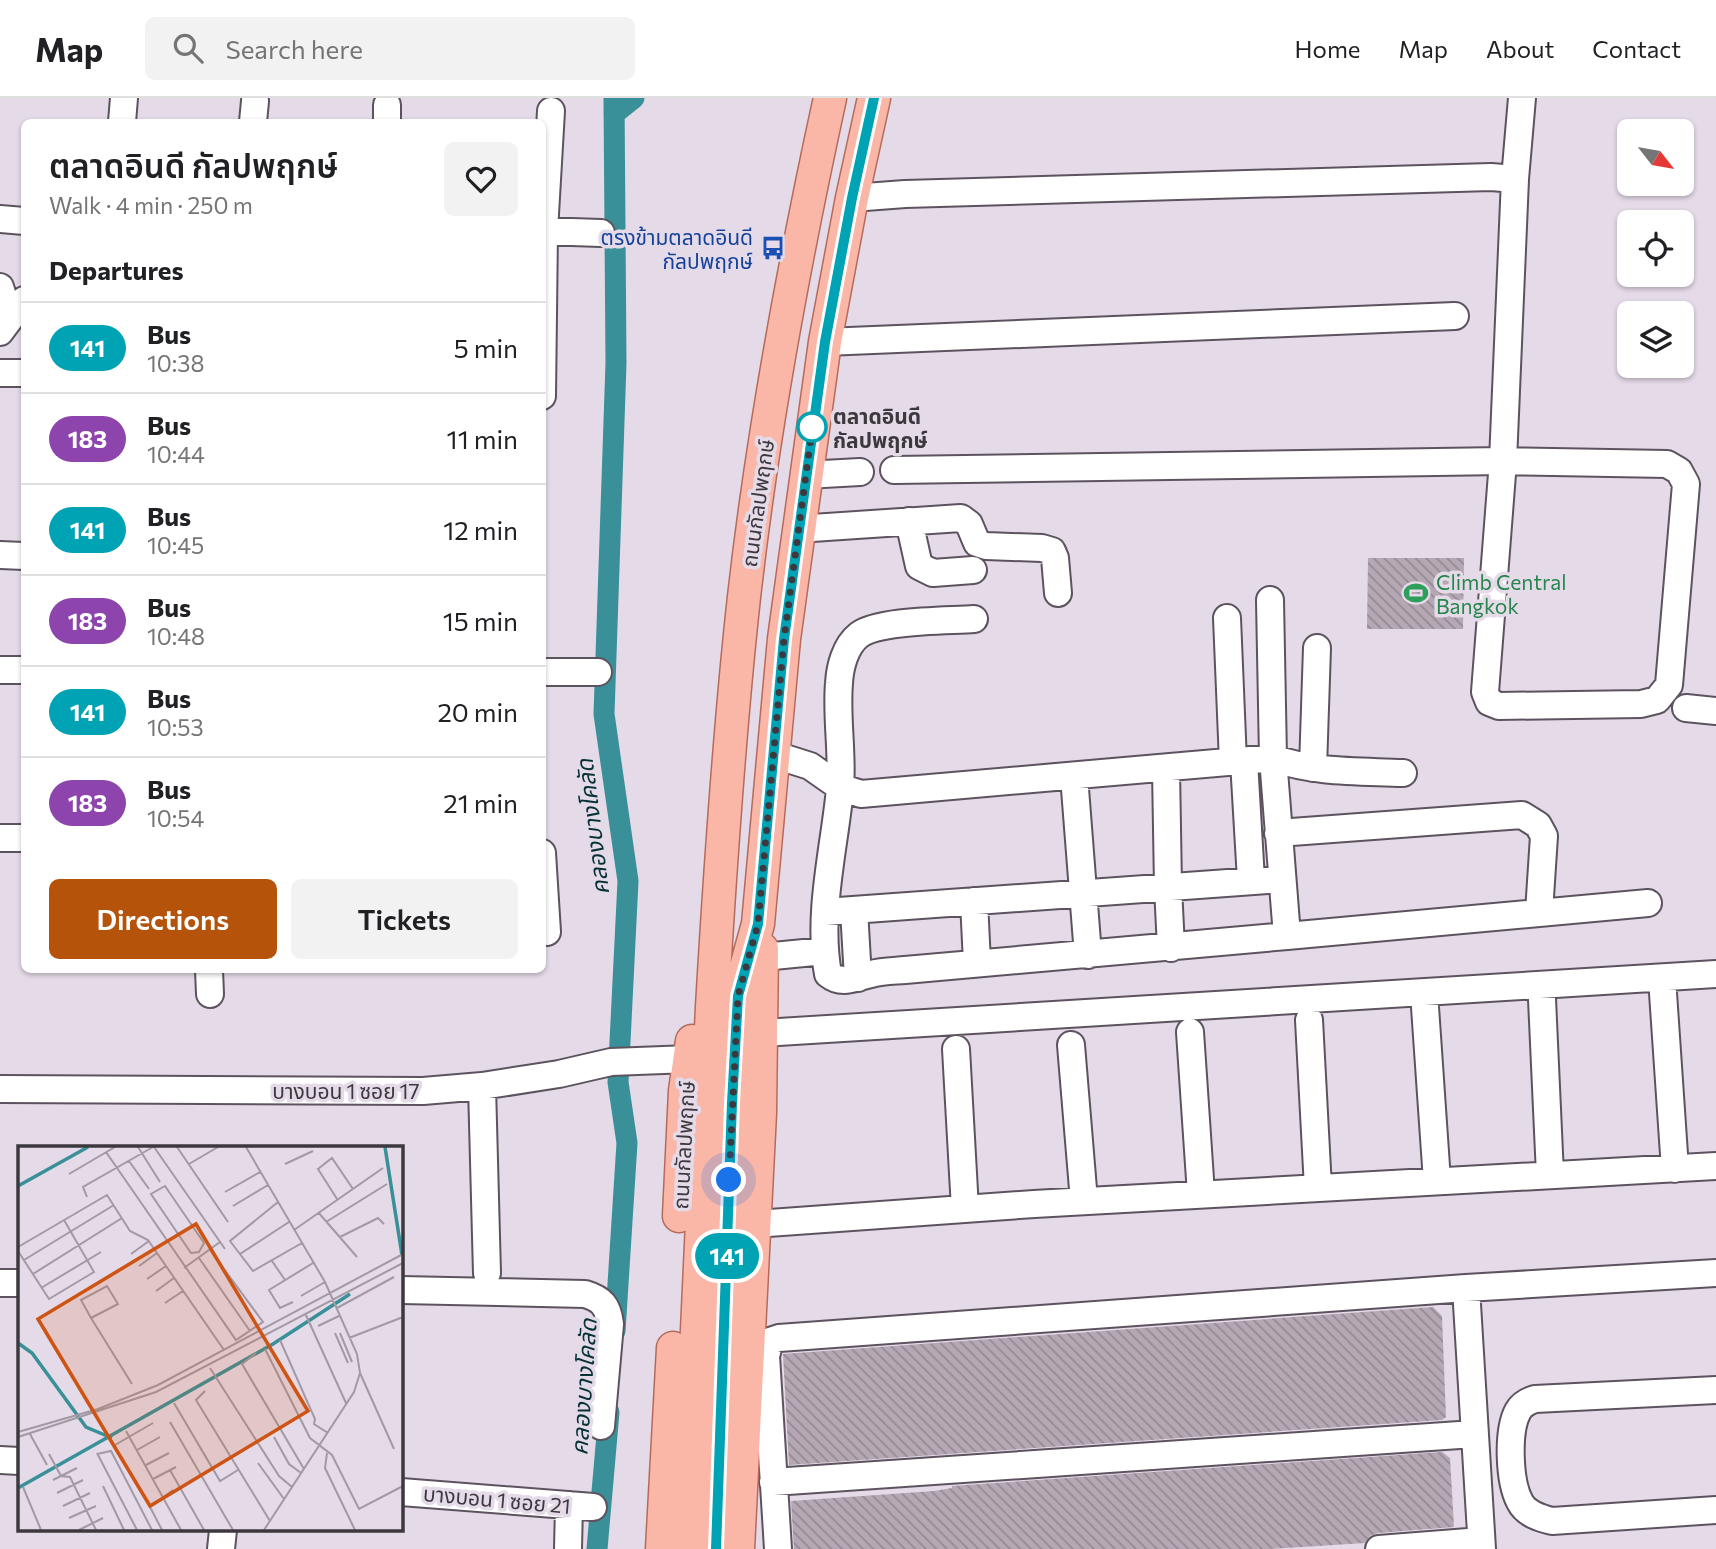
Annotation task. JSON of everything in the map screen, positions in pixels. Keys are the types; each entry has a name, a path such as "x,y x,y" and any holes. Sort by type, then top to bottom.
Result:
{"main road":[{"name":"ถนนกัลปพฤกษ์","path":"716,1549 709,1355 718,913 734,699 760,479 781,341 830,98"},
{"name":"ถนนกัลปพฤกษ์","path":"687,1549 709,1355 732,1103 738,996 758,924 772,754 797,530 825,342 874,98"},
{"name":"ถนนกัลปพฤกษ์","path":"662,1549 685,1091 704,958 718,913"},
{"name":"ถนนกัลปพฤกษ์","path":"738,1549 762,1033 763,957 758,924"}],"street":[{"path":"122,119 124,98"},
{"path":"894,470 1503,461 1661,463 1675,468 1686,484 1670,680 1667,689 1657,700 1642,704 1499,706 1489,702 1485,692 1503,461 1515,179 1522,98"},
{"path":"546,186 551,111"},
{"path":"852,198 905,194 1491,177 1515,179"},
{"path":"0,219 21,221"},
{"path":"546,231 601,233"},
{"path":"0,287 11,317"},
{"path":"825,342 1455,316"},
{"path":"0,373 21,373"},
{"path":"805,475 860,472"},
{"path":"797,530 961,517 969,524 977,543 1052,551 1058,593"},
{"path":"909,521 919,566 933,573 973,570"},
{"path":"0,555 21,556"},
{"path":"1270,600 1273,758 1287,936"},
{"path":"1227,618 1251,880"},
{"path":"974,619 888,625 860,635 847,651 839,683 840,787 825,912 824,951 828,974 835,980 846,981 871,974 977,963 1171,948 1648,903"},
{"path":"1313,768 1317,648"},
{"path":"0,670 21,670"},
{"path":"546,672 598,672"},
{"path":"1686,708 1716,711"},
{"path":"772,754 810,766 840,787 861,794 1273,758 1313,768 1403,773"},
{"path":"1166,769 1171,948"},
{"path":"1074,776 1088,955"},
{"path":"1279,833 1522,815 1538,825 1544,835 1539,912"},
{"path":"0,838 21,838"},
{"path":"825,912 1282,879"},
{"path":"974,901 977,963"},
{"path":"854,910 858,978"},
{"path":"546,916 547,932"},
{"path":"763,957 824,951"},
{"path":"762,1033 1716,974"},
{"path":"1663,993 1675,1169"},
{"path":"1542,999 1550,1175"},
{"path":"1425,1007 1437,1181"},
{"path":"1309,1020 1318,1188"},
{"path":"1190,1032 1201,1195"},
{"path":"1071,1045 1084,1201"},
{"path":"956,1049 965,1209"},
{"name":"บางบอน 1 ซอย 17","path":"0,1089 423,1091 482,1086 559,1074 611,1062 690,1059"},
{"path":"482,1086 487,1273"},
{"path":"754,1224 1084,1201 1716,1166"},
{"path":"778,1549 766,1356 771,1341 779,1338 1466,1288 1716,1273"},
{"path":"0,1283 18,1283"},
{"path":"1379,1549 1482,1545 1466,1288"},
{"path":"402,1290 585,1294 597,1298 604,1303 610,1324 601,1426"},
{"path":"1716,1390 1535,1399 1525,1402 1515,1419 1512,1463 1520,1503 1539,1518 1552,1521 1716,1510"},
{"path":"773,1482 1476,1455 1512,1463"},
{"path":"0,1460 18,1461"},
{"name":"บางบอน 1 ซอย 21","path":"402,1492 581,1506 569,1549"}],"building":[{"name":"Climb Central Bangkok","path":"1368,558 1464,558 1463,629 1367,629"},
{"path":"1433,1307 1442,1316 1446,1417 1442,1420 789,1465 783,1354"},
{"path":"1442,1452 1450,1458 1454,1527 1378,1533 1370,1536 1365,1543 1269,1549 794,1549 791,1501 934,1491 952,1486"}],"waterway":[{"name":"คลองบางโคลัด","path":"614,98 616,363 604,714 628,881 618,1082 627,1143 615,1331"},
{"path":"614,114 634,98"},
{"name":"คลองบางโคลัด","path":"597,1549 609,1412"}],"bus line":[{"name":"141","path":"716,1549 738,996 758,924 784,639 825,342 874,98"}],"place":[{"name":"ตรงข้ามตลาดอินดี กัลปพฤกษ์","path":"773,248"},
{"name":"ตลาดอินดี กัลปพฤกษ์","path":"812,427"},
{"name":"Climb Central Bangkok","path":"1416,593"}],"route":[{"path":"729,1180 738,996 758,924 784,639 813,422 812,427"}]}
